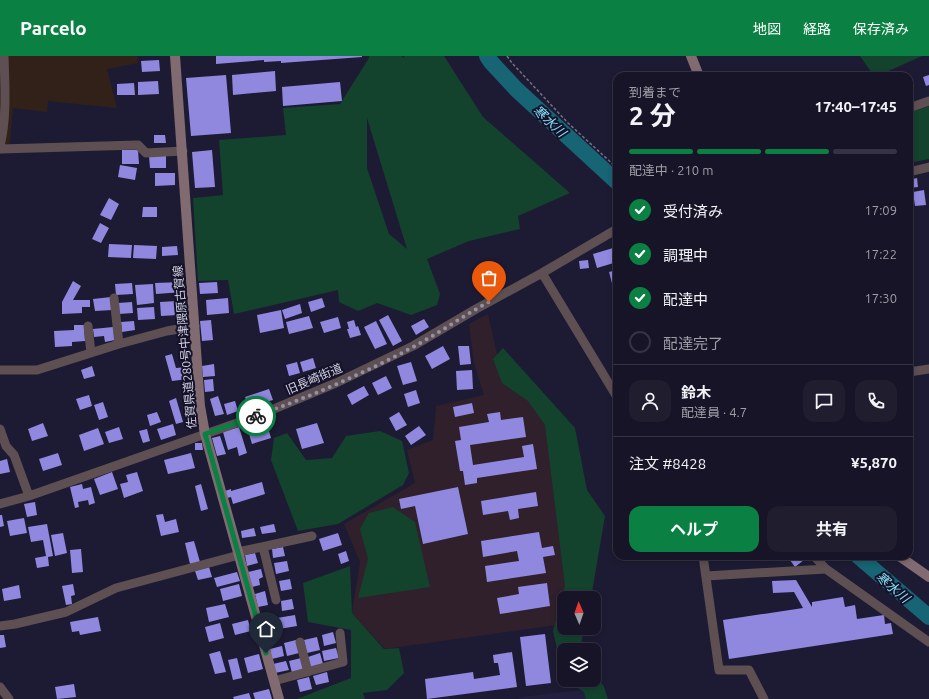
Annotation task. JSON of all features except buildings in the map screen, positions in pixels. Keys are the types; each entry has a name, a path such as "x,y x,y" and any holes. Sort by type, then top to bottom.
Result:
{"main road":[{"name":"佐賀県道280号中津隈原古賀線","path":"175,56 183,151 200,406 205,434 279,699"},
{"path":"691,56 697,72"},
{"path":"905,560 929,577"}],"street":[{"path":"4,56 5,94 3,134 0,147 138,145 146,153 183,151"},
{"path":"913,107 929,101"},
{"path":"913,171 929,167"},
{"name":"旧長崎街道","path":"0,504 29,496 257,416 336,383 413,346 613,231"},
{"path":"542,273 613,390"},
{"path":"114,298 119,344"},
{"path":"88,326 91,353"},
{"path":"0,370 37,370 119,344 195,326"},
{"path":"913,371 929,369"},
{"path":"0,429 6,446 14,455 29,496"},
{"path":"0,626 66,612 116,588 239,555 243,551 312,536"},
{"path":"263,547 276,600"},
{"path":"704,560 719,670 748,670 764,699"},
{"path":"818,560 826,569 929,642"},
{"path":"706,576 826,569"},
{"path":"274,681 343,662 340,633"},
{"path":"300,642 308,672"},
{"path":"0,687 9,699"}],"path":[{"path":"507,56 568,123 613,164"}],"shaded area":[{"path":"0,56 137,56 138,63 107,69 117,108 48,101 47,112 13,108 9,153 0,154"},
{"path":"488,314 499,363 551,422 573,582 568,591 557,591 557,625 385,649 352,613 360,562 344,524 415,483 407,450 433,440 436,406 484,395 474,363 469,324"},
{"path":"590,689 593,699 517,699 522,697"}],"green space":[{"path":"369,56 402,56 403,58 405,56 444,56 483,117 570,193 518,216 520,229 469,241 427,259 440,294 437,305 411,315 377,303 358,311 339,302 338,290 234,314 228,280 198,281 193,198 223,195 219,140 286,135 283,108 340,104","holes":["367,118 407,249 389,234 367,168"]},
{"path":"860,56 922,56 886,72 871,72"},
{"path":"929,106 929,159 913,162 913,112"},
{"path":"503,348 575,428 587,490 605,516 592,591 564,591 565,586 545,425 528,401 502,383 493,359"},
{"path":"380,431 402,441 409,473 403,485 338,524 298,531 271,460 274,438 287,433 306,460 332,458 346,436"},
{"path":"393,507 415,522 430,587 358,598 368,559 360,529 369,513"},
{"path":"350,566 352,613 384,649 399,648 404,673 387,690 363,693 365,699 297,699 351,678 351,630 308,622 303,583"},
{"path":"557,616 557,635 583,635 581,643 557,643 557,648 553,631"},
{"path":"601,682 608,699 586,699 584,692 576,687 601,687"}],"waterway":[{"name":"寒水川","path":"487,56 516,89 613,178"},
{"name":"寒水川","path":"863,560 929,617"}],"way so far":[{"path":"256,416 336,383 388,359 489,302"}],"route":[{"path":"256,416 205,434 266,653"}]}
